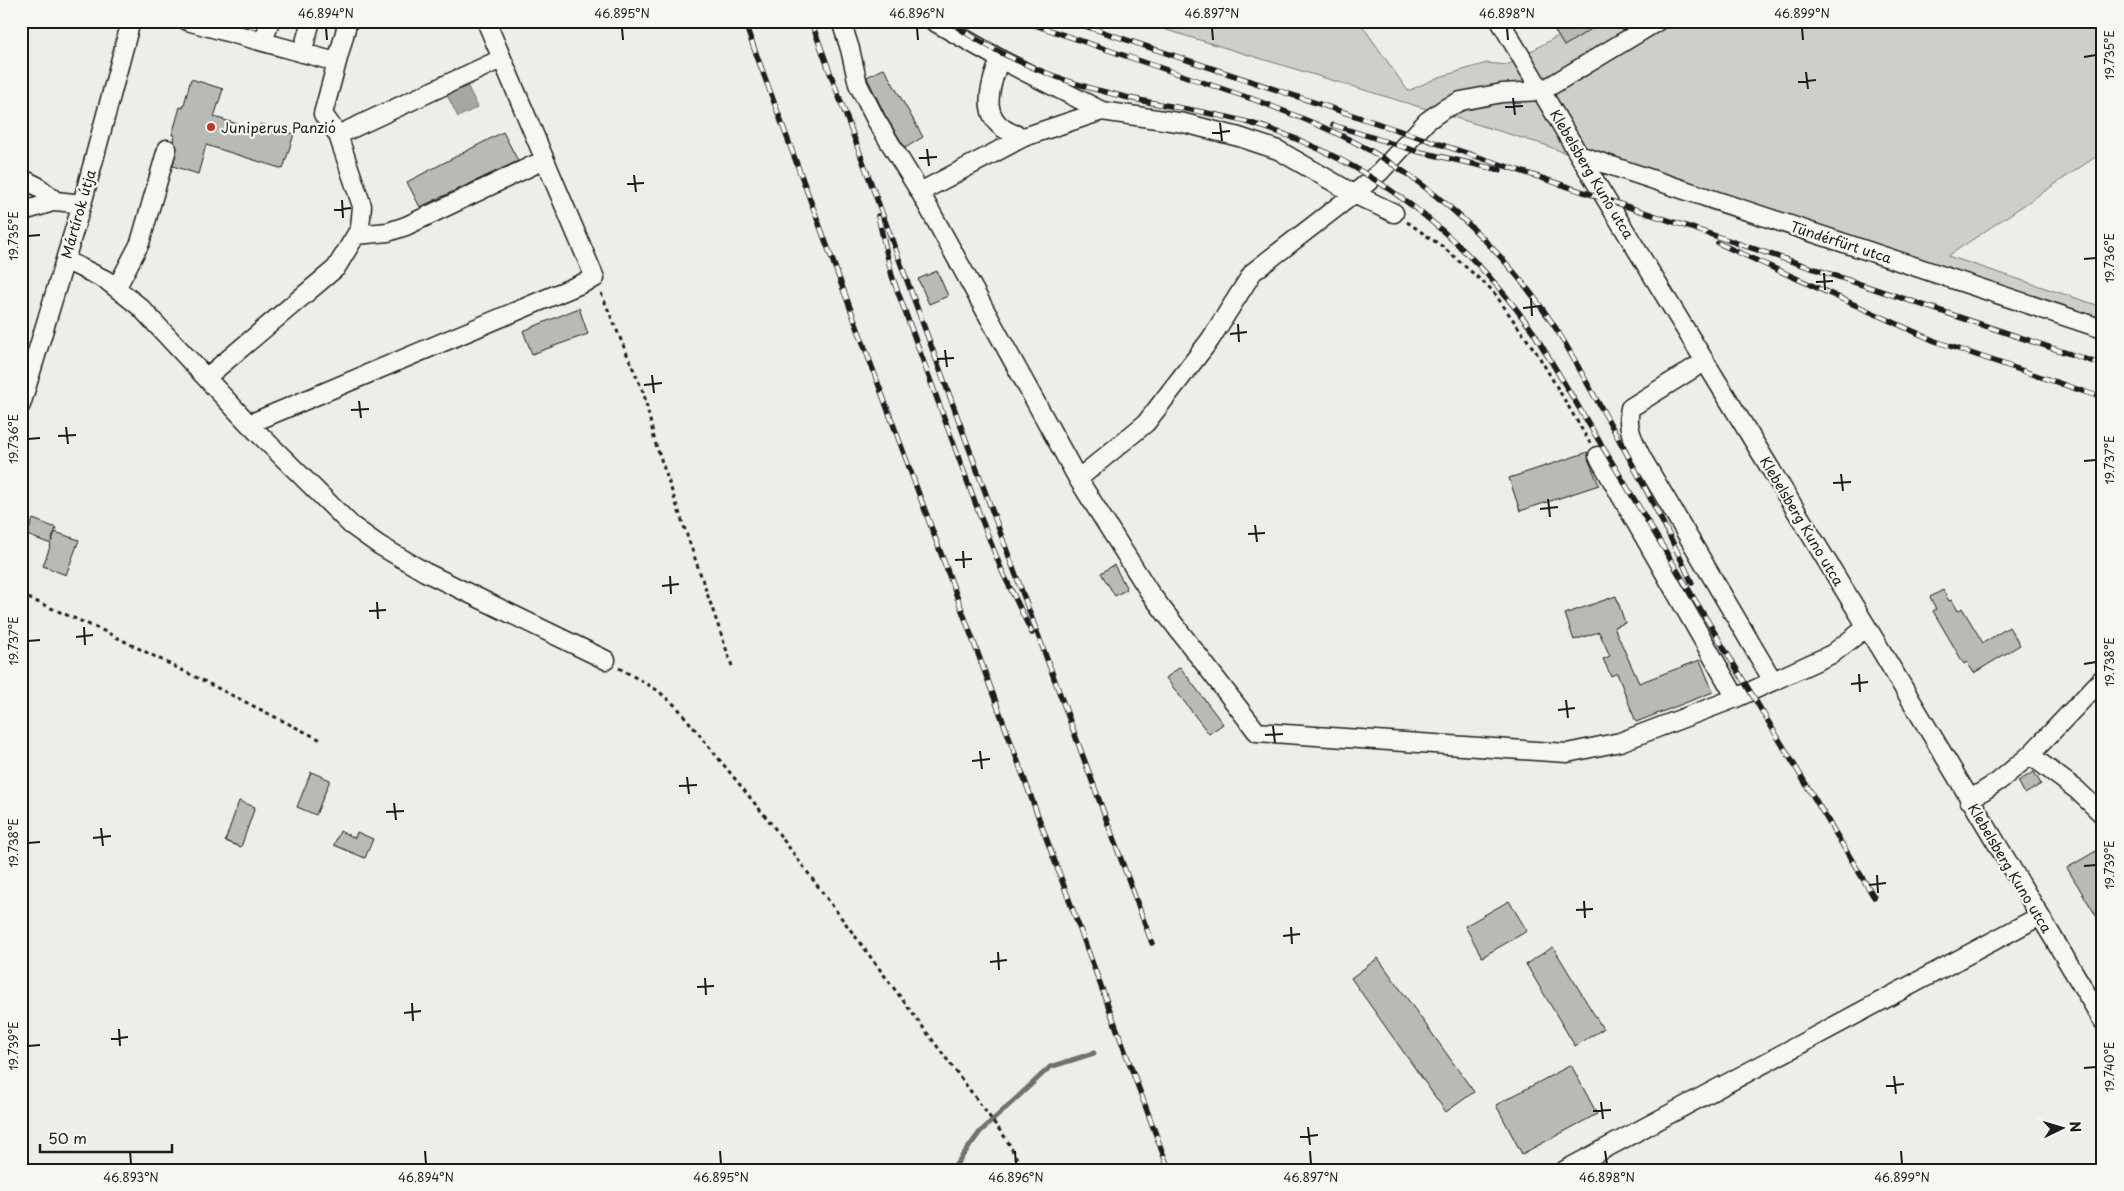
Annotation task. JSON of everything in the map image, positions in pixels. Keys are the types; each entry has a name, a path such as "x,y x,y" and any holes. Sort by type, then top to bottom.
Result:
{"street":[{"name":"Mártírok útja","path":"21,405 82,204 131,21"},
{"path":"187,21 336,62"},
{"path":"263,42 270,21"},
{"path":"302,53 311,21"},
{"path":"207,377 336,268 360,228 362,206 338,135 323,114 348,21"},
{"path":"249,424 595,278 486,21"},
{"path":"841,21 858,84 876,120 920,192 1078,479 1150,593 1257,732 1567,753 1620,742 1736,698 1832,654 1867,627"},
{"path":"933,21 1000,59 1102,110 1184,123 1239,137 1278,150 1354,194 1394,213"},
{"name":"Klebelsberg Kuno utca","path":"1500,21 1579,155 1867,627 2103,1021"},
{"path":"1078,479 1146,424 1210,340 1252,272 1380,172 1427,121 1444,109 1461,101 1482,96 1542,91 1658,21"},
{"path":"338,135 501,59"},
{"path":"1000,59 990,84 988,99 992,115 1011,134 1024,136"},
{"path":"920,192 1024,136 1102,110"},
{"path":"116,287 140,243 167,149"},
{"name":"Tündérfürt utca","path":"1579,155 2103,329"},
{"path":"356,235 388,232 406,226 544,160"},
{"path":"21,178 37,186 56,201"},
{"path":"21,212 56,201 82,204"},
{"path":"65,260 116,287 140,307 249,424 351,525 378,546 425,572 606,660"},
{"path":"1705,361 1630,408 1628,419 1630,434 1642,458 1773,681"},
{"path":"1598,456 1736,698"},
{"path":"1969,800 1999,781 2030,755 2103,678"},
{"path":"2030,755 2077,790 2103,815"},
{"path":"1565,1170 2040,916"}],"path":[{"path":"1394,213 1443,247 1492,290 1538,355 1598,456"},
{"path":"595,278 644,394 655,442 732,666"},
{"path":"21,595 106,632 323,741"},
{"path":"606,660 656,690 677,707 774,826 998,1128 1024,1170"}],"shaded area":[{"path":"1137,21 1359,21 1408,91 1439,77 1487,63 1507,65 1584,21 2103,21 2103,152 1948,256 2103,307 2103,337 1711,210 1545,145"},
{"path":"467,85 478,107 458,117 447,95"}],"building":[{"path":"1549,21 1604,21 1564,46"},
{"path":"884,68 923,137 905,148 885,115 867,77"},
{"name":"Juniperus Panzió","path":"191,79 223,89 214,117 258,130 260,124 294,134 283,169 206,145 198,174 173,166 177,147 173,140 174,135 172,135 180,107 183,108"},
{"path":"503,132 518,161 420,207 407,182"},
{"path":"937,271 948,296 929,304 918,279"},
{"path":"579,308 588,334 532,354 523,331"},
{"path":"1588,452 1589,461 1599,485 1520,511 1509,478"},
{"path":"33,519 56,528 51,542 55,532 79,540 66,575 43,566 51,544 27,535"},
{"path":"1114,565 1127,589 1115,596 1101,573"},
{"path":"1943,590 1949,601 1952,600 1958,611 1962,608 1983,643 2009,627 2020,645 1974,673 1967,662 1964,664 1933,611 1936,609 1930,597"},
{"path":"1616,596 1625,623 1614,627 1639,683 1700,660 1713,692 1636,722 1617,673 1611,676 1603,659 1610,656 1599,632 1574,640 1565,614"},
{"path":"1180,667 1223,724 1209,734 1166,678"},
{"path":"311,772 330,780 316,815 297,807"},
{"path":"2034,772 2041,784 2025,794 2018,781"},
{"path":"239,801 255,807 241,847 225,841"},
{"path":"340,831 355,838 357,832 373,839 365,858 334,845"},
{"path":"2096,851 2103,862 2103,927 2067,868"},
{"path":"1509,901 1527,931 1482,957 1465,926"},
{"path":"1553,947 1603,1029 1575,1046 1526,964"},
{"path":"1378,958 1474,1092 1446,1112 1351,978"},
{"path":"1571,1065 1597,1114 1522,1154 1496,1105"}],"waterway":[{"path":"952,1170 980,1132 1050,1067 1094,1053"}],"railway":[{"path":"744,21 1169,1170"},
{"path":"811,21 1152,943"},
{"path":"948,21 988,46 1053,76 1121,96 1247,122 1290,137 1332,155 1371,177 1409,203 1444,232 1507,297 1534,333 1874,897"},
{"path":"1023,21 1255,100"},
{"path":"1070,21 2103,365"},
{"path":"1250,98 1327,129 1371,151 1397,167 1448,206 1494,250 1535,298 1566,345 1614,430 1692,583"},
{"path":"1333,125 1416,151 1500,170"},
{"path":"878,216 892,276 979,513 1002,571 1032,633"},
{"path":"1718,243 1935,341 2103,398"}],"place":[{"name":"Juniperus Panzió","path":"211,127"}]}
